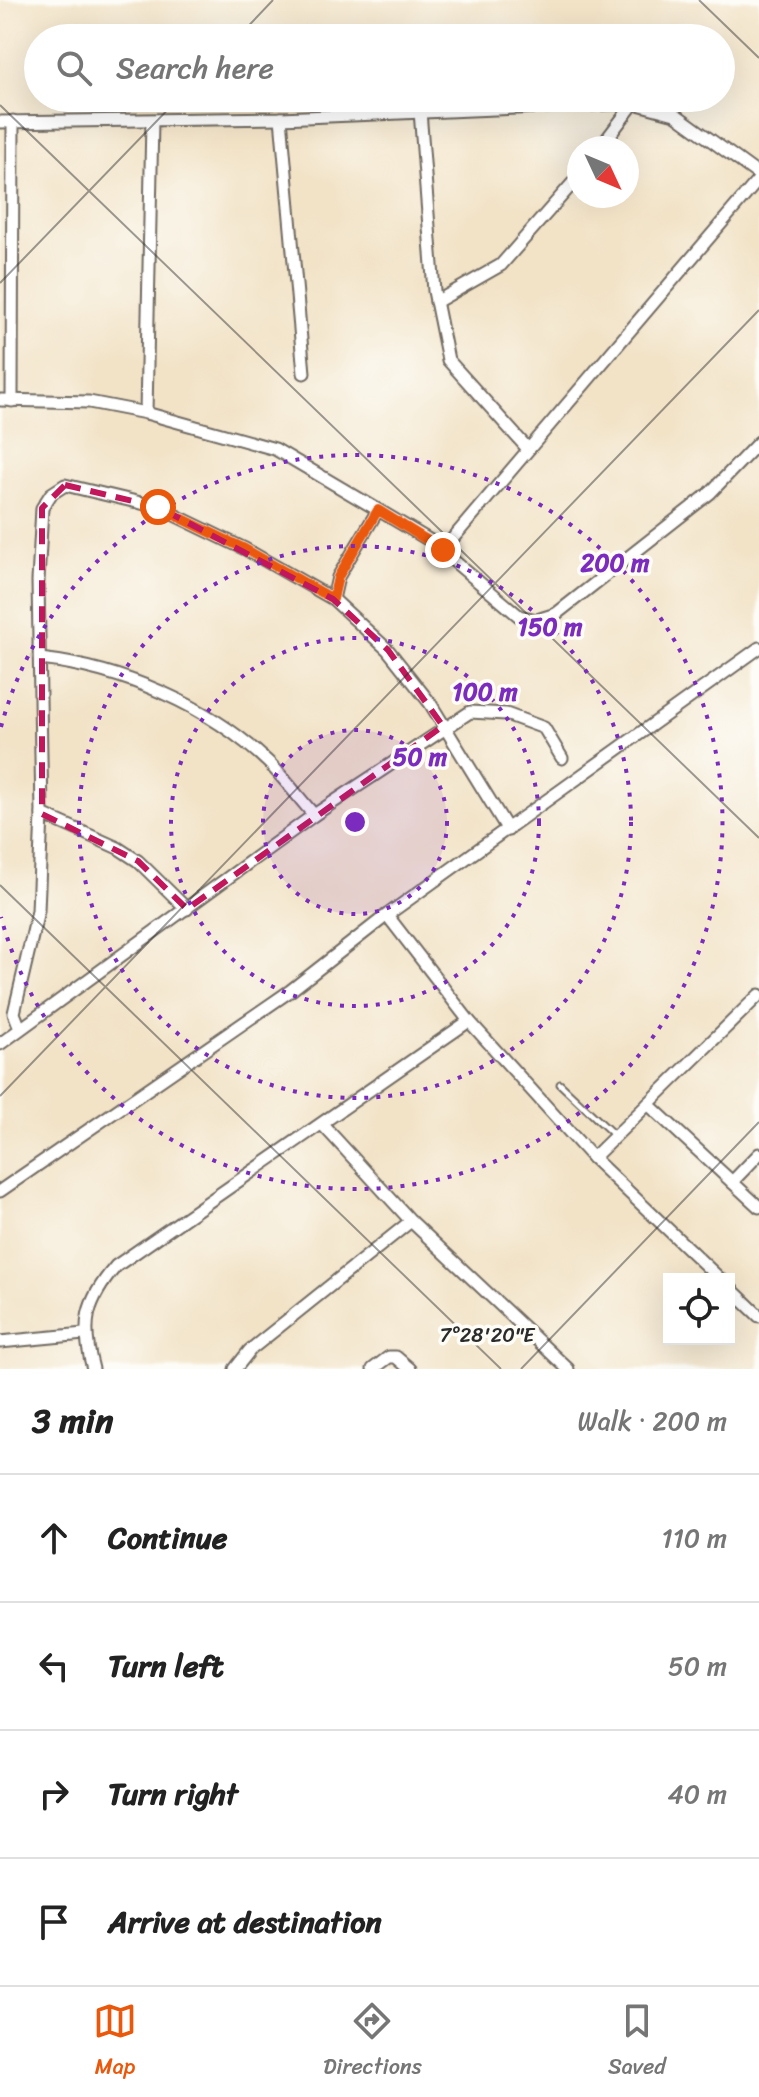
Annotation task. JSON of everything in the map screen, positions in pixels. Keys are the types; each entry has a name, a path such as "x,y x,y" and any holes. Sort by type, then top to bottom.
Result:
{"street":[{"path":"0,122 281,118 400,112"},
{"path":"420,112 436,302 448,360 528,449"},
{"path":"609,136 627,112"},
{"path":"443,550 759,177 675,114 668,112"},
{"path":"281,118 304,373"},
{"path":"13,121 6,400 89,402 146,413 275,449 443,550 519,616 537,620 556,614 710,493 759,442"},
{"path":"146,413 152,121"},
{"path":"436,302 501,265 567,190"},
{"path":"20,1028 14,1013 38,911 42,814 38,581 42,508 51,494 65,485 158,507 245,549 333,599 388,650 430,703 508,830"},
{"path":"333,599 338,577 378,510"},
{"path":"0,1191 255,1016 387,915 759,648"},
{"path":"40,659 106,671 194,711 241,741 268,763 314,815"},
{"path":"0,1044 314,815 443,726 470,712 506,714 544,728 562,758"},
{"path":"42,814 118,848 138,861 187,909"},
{"path":"387,915 469,1021 593,1158 714,1273"},
{"path":"593,1158 759,995"},
{"path":"93,1369 84,1334 92,1302 116,1266 469,1021"},
{"path":"648,1104 759,1207"},
{"path":"322,1124 411,1221 568,1369"},
{"path":"732,1182 759,1154"},
{"path":"235,1369 250,1350 411,1221"},
{"path":"735,1293 759,1316"},
{"path":"0,1342 84,1334"},
{"path":"373,1369 389,1357 396,1357 410,1369"}],"lane":[{"path":"560,1084 614,1136"}],"highlighted area":[{"path":"65,485 158,507 333,599 388,650 443,726 187,909 138,861 42,814 42,508"}],"route":[{"path":"158,507 245,549 333,599 338,577 378,510 443,550"}]}
